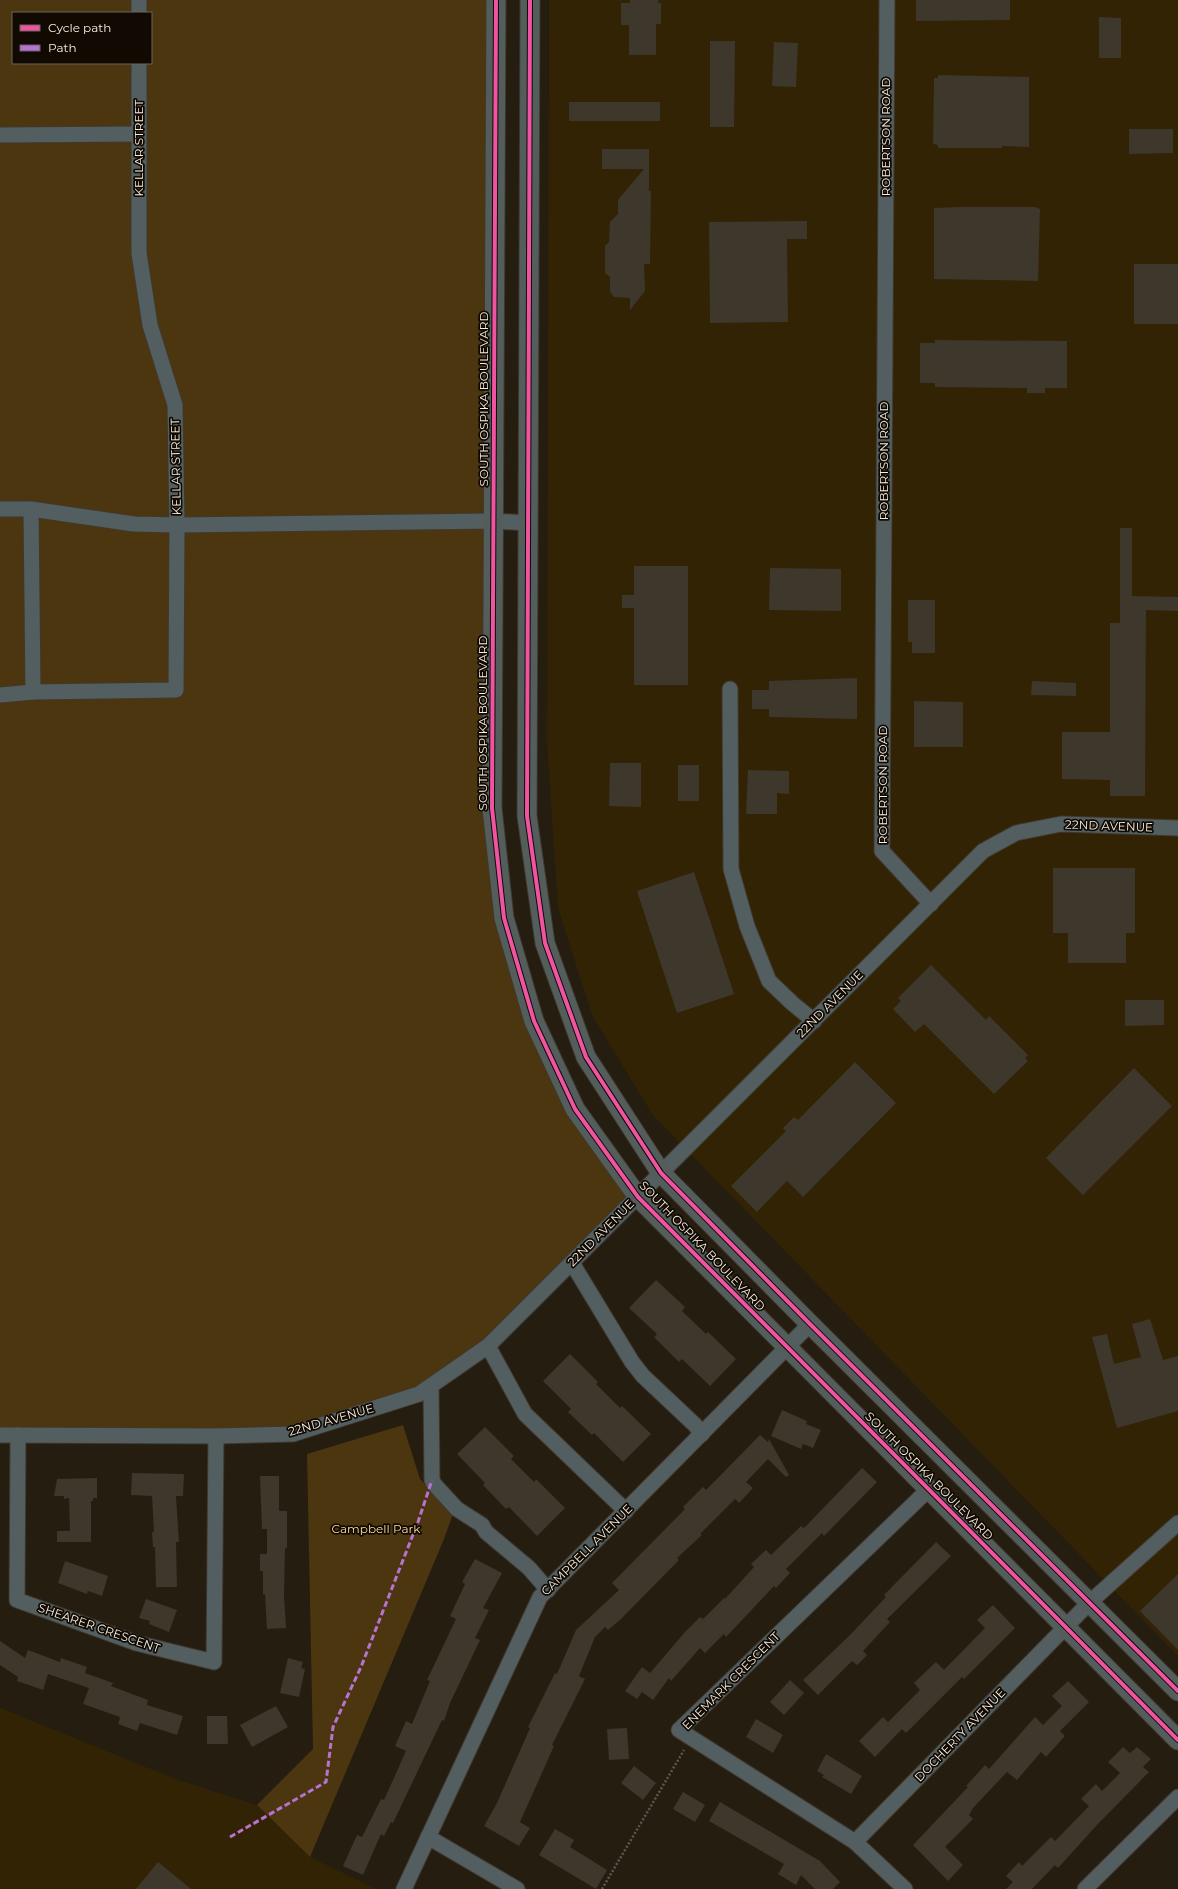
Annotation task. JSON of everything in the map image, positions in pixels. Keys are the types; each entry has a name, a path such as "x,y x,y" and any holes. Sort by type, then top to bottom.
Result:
{"main road":[{"name":"SOUTH OSPIKA BOULEVARD","path":"496,0 492,808 504,918 534,1021 575,1109 638,1197 1178,1740"},
{"name":"SOUTH OSPIKA BOULEVARD","path":"530,0 527,816 545,943 586,1057 661,1173 810,1324 1178,1691"}],"street":[{"path":"139,0 139,12"},
{"name":"ROBERTSON ROAD","path":"887,0 882,851 931,904"},
{"name":"KELLAR STREET","path":"139,64 139,254 150,325 175,406 177,525 493,521 528,522"},
{"path":"0,135 139,134"},
{"path":"0,508 31,509 134,524 177,525 176,690 33,692 0,696"},
{"path":"31,509 33,692"},
{"path":"730,689 731,869 747,926 770,981 792,1003 814,1021"},
{"name":"22ND AVENUE","path":"0,1435 216,1436 293,1434 419,1394 488,1346 983,852 1016,833 1061,824 1178,828"},
{"path":"572,1263 632,1362 644,1376 695,1425 702,1434"},
{"name":"CAMPBELL AVENUE","path":"404,1889 540,1597 810,1324"},
{"path":"488,1346 525,1414 626,1511"},
{"path":"431,1386 432,1480 434,1484 457,1509 482,1525 486,1532 529,1568 548,1590"},
{"name":"SHEARER CRESCENT","path":"18,1435 17,1600 136,1643 214,1662 216,1436"},
{"name":"ENEMARK CRESCENT","path":"905,1889 855,1842 679,1730 928,1490"},
{"name":"DOCHERTY AVENUE","path":"855,1842 1089,1603 1178,1523"},
{"path":"1085,1889 1178,1797"},
{"path":"428,1836 517,1889"}],"path":[{"path":"602,1889 692,1738"}],"shaded area":[{"path":"549,0 1178,0 1178,1656 652,1114 592,1015 558,908 547,741"},
{"path":"0,1708 178,1780 257,1805 310,1857 376,1889 0,1889"}],"green space":[{"path":"0,0 494,0 494,791 508,912 533,1020 634,1194 461,1369 320,1427 0,1435"},
{"name":"Campbell Park","path":"403,1425 420,1479 453,1514 444,1539 310,1857 257,1805 313,1749 307,1454"}],"building":[{"path":"630,0 658,0 658,3 661,3 661,24 656,24 656,55 629,55 629,25 621,25 621,3 630,3"},
{"path":"916,0 1010,0 1010,20 916,21"},
{"path":"1099,17 1121,18 1121,58 1099,58"},
{"path":"710,41 735,41 734,127 710,127"},
{"path":"774,42 798,43 796,87 772,86"},
{"path":"938,75 1029,77 1029,147 1002,146 1002,148 938,148 938,145 933,144 934,78 938,78"},
{"path":"569,102 660,102 660,121 569,121"},
{"path":"1129,129 1173,129 1173,153 1129,154"},
{"path":"602,149 649,149 649,191 651,191 650,264 644,264 645,291 630,310 630,298 614,297 610,292 610,277 605,273 605,246 609,242 610,222 618,214 618,200 644,169 602,169"},
{"path":"1035,207 1040,209 1038,281 934,279 934,208"},
{"path":"807,221 807,239 787,239 788,322 710,323 709,222"},
{"path":"1134,264 1178,264 1178,324 1134,324"},
{"path":"935,340 1067,341 1067,388 1045,388 1045,393 1027,393 1027,388 935,387 935,383 920,383 920,343 935,343"},
{"path":"1120,528 1132,528 1132,596 1178,597 1178,611 1146,610 1145,796 1110,796 1110,780 1062,779 1062,732 1110,732 1110,623 1120,623"},
{"path":"634,566 688,566 688,685 634,685 634,608 622,608 622,595 634,595"},
{"path":"770,568 841,569 841,611 769,610"},
{"path":"908,600 935,600 935,653 912,653 912,642 908,642"},
{"path":"857,678 857,719 769,717 769,709 752,709 752,690 769,690 769,681"},
{"path":"1032,681 1076,683 1076,696 1031,695"},
{"path":"914,701 963,702 963,747 914,747"},
{"path":"610,763 641,763 641,807 609,806"},
{"path":"678,765 699,765 699,801 678,801"},
{"path":"748,770 789,771 789,794 777,793 777,814 746,814"},
{"path":"1053,868 1135,868 1135,933 1126,933 1126,963 1068,963 1068,933 1053,933"},
{"path":"694,872 734,994 677,1013 637,891"},
{"path":"931,965 986,1020 989,1016 1028,1055 1025,1058 1028,1061 994,1094 924,1024 915,1032 893,1009 901,1001 898,998"},
{"path":"1125,1000 1164,1000 1164,1025 1125,1026"},
{"path":"855,1062 896,1103 803,1197 787,1181 757,1212 731,1186 786,1131 783,1128 794,1117 798,1120"},
{"path":"1134,1068 1172,1106 1083,1195 1046,1158"},
{"path":"656,1280 685,1307 682,1311 706,1334 708,1332 736,1359 710,1386 682,1359 679,1362 654,1337 657,1334 629,1308"},
{"path":"1150,1319 1163,1360 1178,1356 1178,1411 1117,1428 1092,1337 1107,1334 1114,1364 1141,1357 1132,1324"},
{"path":"570,1354 598,1382 596,1384 620,1408 622,1406 651,1434 623,1462 594,1433 592,1435 568,1412 571,1409 543,1381"},
{"path":"782,1410 807,1421 806,1424 821,1430 813,1448 803,1444 801,1449 771,1436"},
{"path":"485,1427 514,1456 511,1459 534,1482 536,1479 565,1508 537,1536 509,1507 506,1509 483,1485 485,1483 457,1454"},
{"path":"760,1435 768,1442 769,1439 789,1475 786,1477 768,1459 746,1482 753,1488 739,1503 735,1499 700,1534 702,1535 677,1558 679,1560 620,1620 608,1630 605,1627 595,1637 579,1676 585,1679 552,1745 554,1746 520,1822 530,1828 519,1846 484,1826 497,1803 530,1728 528,1727 555,1673 557,1674 576,1630 619,1590 612,1583 685,1509 683,1507 703,1487 706,1490"},
{"path":"862,1468 877,1482 824,1536 822,1533 786,1569 790,1573 776,1588 774,1586 726,1637 724,1634 705,1653 700,1648 671,1681 669,1678 653,1700 642,1692 637,1699 625,1691 642,1667 650,1673 700,1617 703,1619 724,1598 725,1599 754,1567 751,1564 766,1550 771,1555 801,1526 804,1528"},
{"path":"132,1473 184,1474 183,1496 176,1496 179,1542 176,1542 177,1587 156,1587 155,1547 153,1547 152,1532 154,1532 152,1496 131,1495"},
{"path":"260,1476 279,1476 279,1511 287,1511 287,1548 285,1548 284,1595 286,1628 267,1629 265,1594 263,1594 263,1571 260,1571 260,1554 267,1554 267,1529 262,1529"},
{"path":"97,1478 97,1498 93,1498 93,1501 91,1501 91,1542 57,1542 57,1531 70,1531 69,1498 64,1499 64,1496 54,1496 57,1479"},
{"path":"936,1542 951,1556 887,1619 890,1622 863,1651 867,1655 857,1665 852,1661 818,1695 803,1680 850,1635 886,1597 884,1595"},
{"path":"475,1559 502,1573 483,1608 489,1610 475,1638 480,1640 450,1703 444,1721 442,1720 393,1823 391,1822 384,1836 381,1834 363,1875 343,1866 357,1835 362,1837 381,1799 384,1800 406,1751 395,1746 406,1721 412,1724 430,1681 427,1680 456,1619 450,1616 465,1584 462,1582"},
{"path":"65,1561 108,1576 102,1596 88,1591 87,1594 58,1583"},
{"path":"1178,1574 1178,1650 1140,1611"},
{"path":"146,1599 177,1610 169,1632 149,1624 150,1621 139,1618"},
{"path":"993,1605 1015,1628 964,1679 962,1677 906,1733 902,1729 875,1757 859,1741 883,1717 888,1722 920,1690 914,1683 936,1662 944,1670 985,1628 977,1620"},
{"path":"0,1641 25,1658 28,1650 60,1662 61,1658 87,1667 85,1673 113,1683 111,1686 148,1700 147,1705 183,1716 177,1735 140,1723 137,1731 118,1724 120,1717 83,1704 89,1688 48,1674 43,1690 17,1681 18,1677 0,1665"},
{"path":"288,1658 303,1662 301,1668 305,1669 299,1697 280,1693"},
{"path":"790,1680 804,1693 784,1715 770,1702"},
{"path":"1068,1681 1089,1702 1060,1731 1065,1736 1046,1757 1041,1752 1017,1780 1007,1772 973,1808 969,1815 973,1819 945,1847 963,1865 948,1881 913,1845 968,1787 966,1786 985,1765 989,1769 1035,1717 1043,1725 1062,1706 1052,1696"},
{"path":"276,1706 288,1727 252,1747 240,1725"},
{"path":"207,1716 227,1716 228,1744 207,1744"},
{"path":"756,1719 783,1735 773,1753 746,1737"},
{"path":"627,1728 629,1759 609,1760 607,1729"},
{"path":"1123,1747 1130,1753 1137,1747 1151,1759 1143,1767 1149,1772 1097,1825 1058,1868 1055,1865 1032,1889 1006,1889 1013,1882 1006,1876 1019,1862 1022,1866 1051,1837 1055,1841 1089,1806 1081,1799 1096,1784 1102,1791 1120,1773 1108,1762"},
{"path":"826,1754 862,1776 851,1794 822,1777 824,1775 817,1771"},
{"path":"634,1766 656,1783 643,1800 621,1783"},
{"path":"683,1792 705,1805 695,1822 673,1809"},
{"path":"720,1802 820,1861 840,1882 833,1889 815,1889 801,1875 796,1885 778,1874 784,1864 709,1821"},
{"path":"555,1829 574,1840 570,1847 607,1870 596,1889 539,1855"},
{"path":"158,1862 191,1889 136,1889"}],"marked path":[{"path":"230,1837 326,1782 333,1727 361,1667 418,1522 432,1480"}],"cycle path":[{"path":"496,0 492,808 504,918 534,1021 575,1109 638,1197 1178,1740"},
{"path":"530,0 527,816 545,943 586,1057 661,1173 810,1324 1178,1691"}]}
